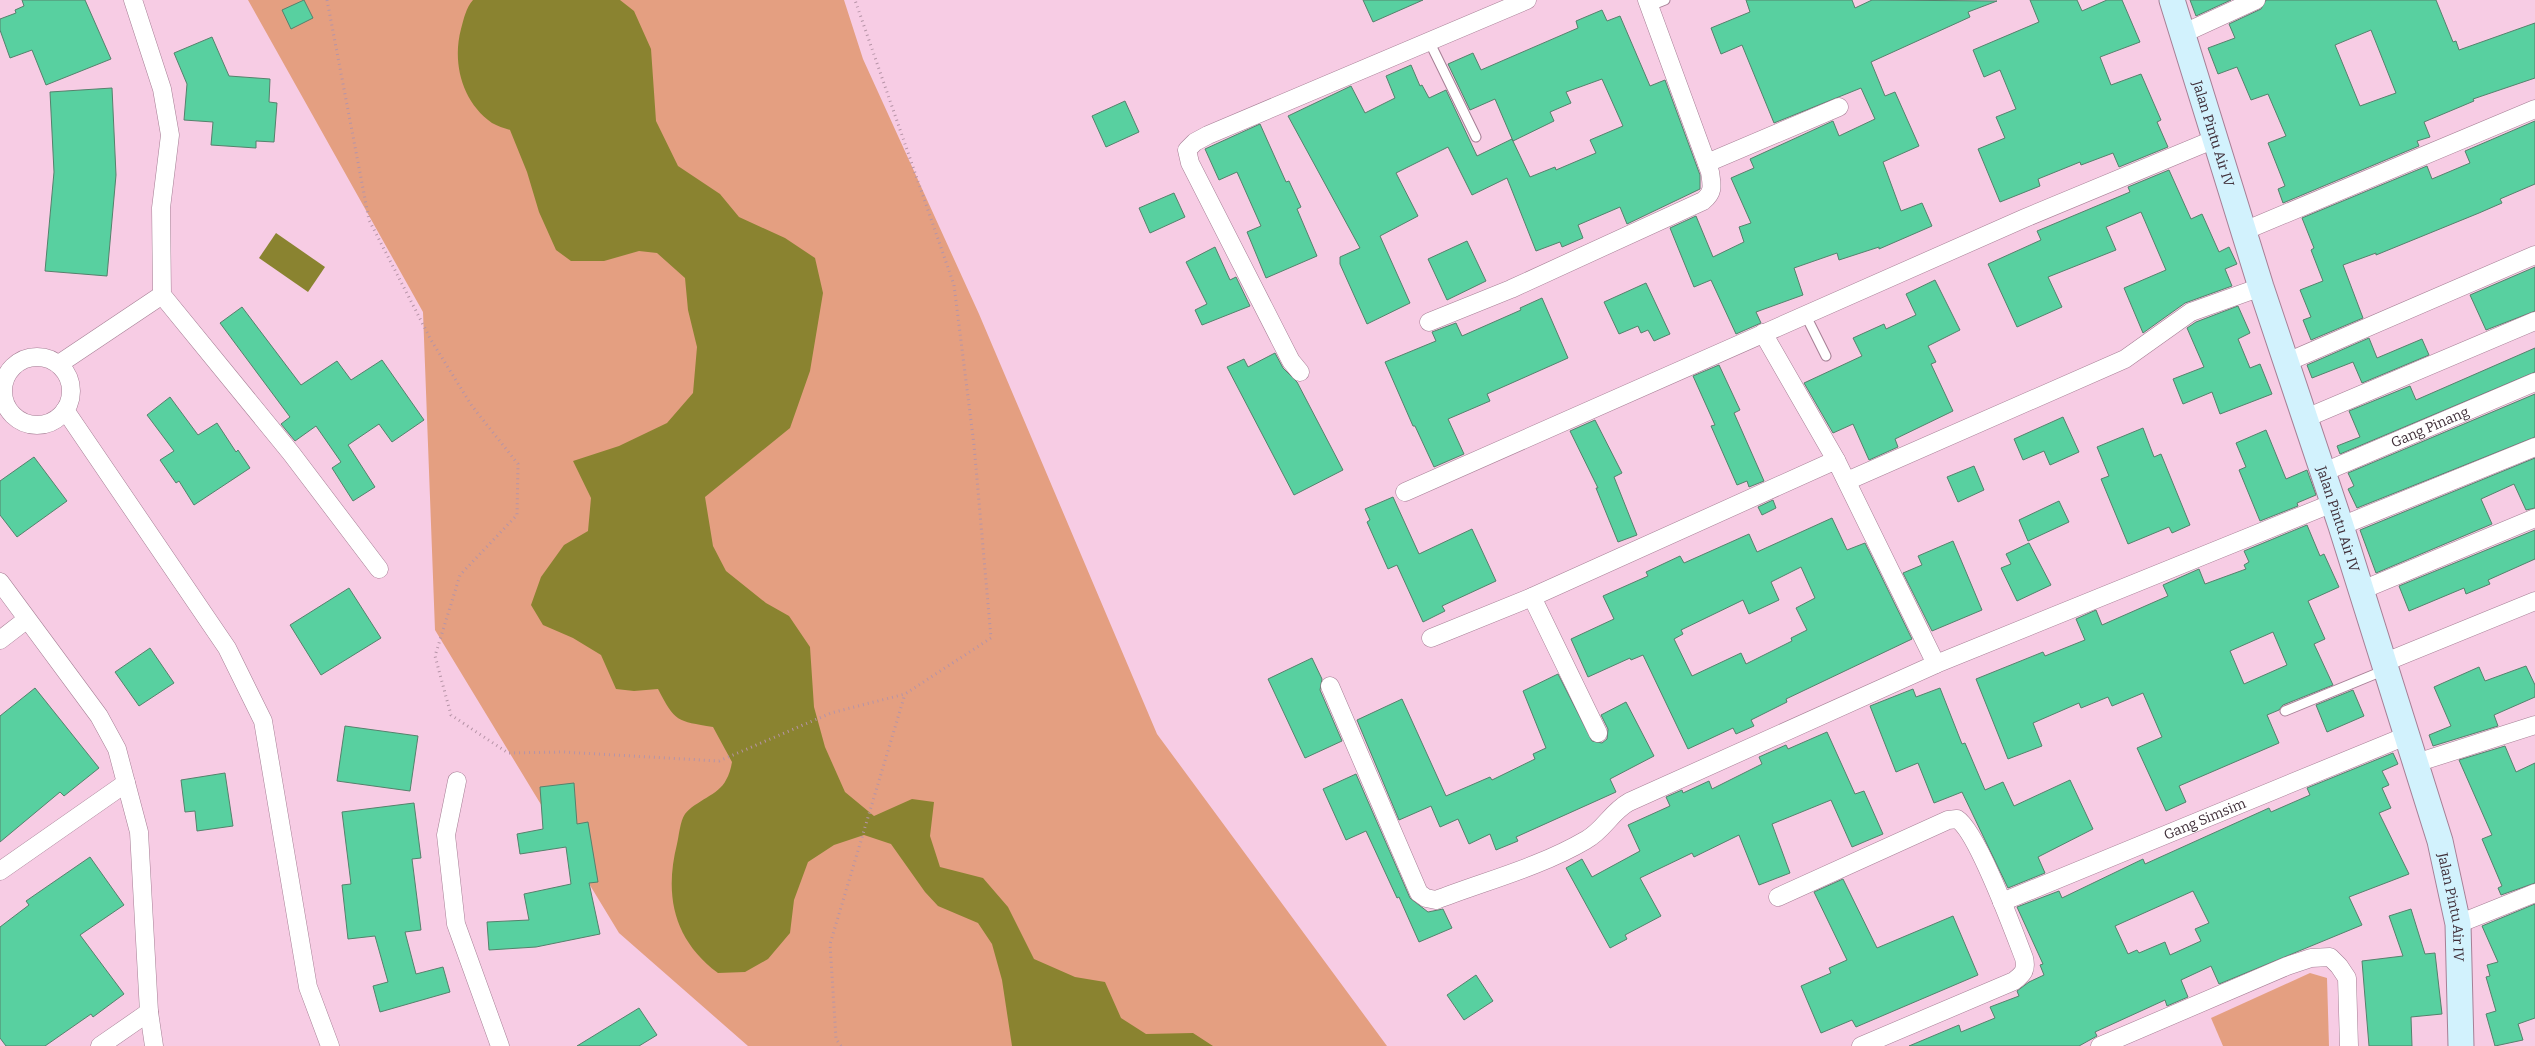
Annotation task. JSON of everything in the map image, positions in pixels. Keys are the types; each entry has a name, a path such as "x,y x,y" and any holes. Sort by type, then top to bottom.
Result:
{"main road":[{"name":"Jalan Pintu Air IV","path":"2172,0 2261,287 2324,472 2440,841 2458,924 2461,1046"}],"street":[{"path":"133,0 162,89 170,135 161,208 162,296 291,453 378,569"},
{"path":"1300,372 1290,361 1190,163 1187,150 1208,135 1430,43 1527,0"},
{"path":"2182,34 2256,0"},
{"path":"1429,322 1511,289 1702,201 1713,190 1654,2"},
{"path":"1706,163 1839,106"},
{"path":"2244,231 2535,109"},
{"path":"1405,492 2025,218 2215,139"},
{"path":"2287,362 2535,255"},
{"path":"1847,481 2125,359 2191,312 2261,287"},
{"path":"59,364 162,296"},
{"path":"2306,418 2535,321"},
{"path":"1763,333 1847,481 1936,664"},
{"path":"38,356 59,364 66,371 72,391 65,410 52,422 33,425 4,413 2,389 10,369 18,362 38,356"},
{"name":"Gang Pinang","path":"2324,472 2535,382"},
{"path":"65,410 227,648 263,721 308,987 330,1046"},
{"path":"1330,686 1419,893 1426,898 1436,900 1568,850 1599,832 1616,810 1629,802 1936,664 2337,515 2535,447"},
{"path":"1431,638 1532,597 1836,460"},
{"path":"2362,590 2535,518"},
{"path":"0,582 26,620 99,716 117,750 139,832 149,1012 154,1046"},
{"path":"1532,597 1598,733"},
{"path":"2384,667 2535,601"},
{"path":"0,640 26,620"},
{"path":"2416,762 2535,725"},
{"name":"Gang Simsim","path":"2002,902 2406,736"},
{"path":"456,781 446,835 456,924 500,1046"},
{"path":"0,871 126,783"},
{"path":"1778,897 1936,825 1956,819 1968,828 2002,902 2024,958 2026,966 2023,974 2014,982 1861,1046"},
{"path":"2458,924 2535,894"},
{"path":"2100,1046 2287,966 2311,958 2330,957 2340,966 2347,978 2349,1046"},
{"path":"100,1046 149,1012"}],"lane":[{"path":"1430,43 1476,137"},
{"path":"1805,314 1826,356"},
{"path":"2285,711 2384,667"}],"path":[{"path":"327,0 369,220 431,340 472,406 518,464 517,515 460,575 435,656 452,715 508,753 563,752 719,761 831,713 905,694 991,638 974,445 954,285 855,0"},
{"path":"841,1046 836,1038 830,944 905,694"}],"shaded area":[{"path":"248,0 844,0 863,59 979,314 1157,734 1387,1046 748,1046 619,933 435,630 423,312"},
{"path":"473,0 620,0 634,11 651,49 656,121 678,166 720,194 739,217 785,238 815,258 823,293 810,371 790,428 705,497 713,546 726,571 766,603 789,616 810,647 814,707 825,747 845,792 874,816 912,799 934,802 930,836 940,867 983,878 1008,907 1034,959 1075,977 1105,982 1121,1018 1146,1034 1193,1033 1213,1046 1012,1046 1002,980 992,944 978,923 938,906 925,892 891,844 864,835 834,845 808,862 794,900 790,933 768,959 745,972 718,973 691,946 676,916 673,899 673,863 680,829 683,817 689,809 713,794 723,785 732,762 713,727 678,718 673,714 658,689 634,691 616,689 601,655 573,638 543,625 531,605 541,577 564,545 588,531 591,498 573,461 619,446 667,423 693,393 697,347 688,310 685,278 657,253 639,251 604,261 571,261 556,250 539,212 527,172 510,130 492,123 482,114 473,104 462,81 458,55 459,42 466,13"},
{"path":"276,233 325,267 308,292 259,258"},
{"path":"2310,973 2327,978 2329,1046 2223,1046 2211,1018"}],"building":[{"path":"22,0 85,0 111,59 46,85 32,50 10,58 0,30 0,19 16,13 15,10 24,6"},
{"path":"304,0 313,18 291,29 282,10"},
{"path":"1363,0 1423,0 1373,22"},
{"path":"1746,0 1852,0 1855,8 1872,0 1997,1 1968,12 1970,17 1871,62 1885,96 1895,92 1919,146 1883,162 1901,211 1922,203 1932,226 1879,249 1879,247 1839,260 1837,253 1794,268 1803,295 1756,312 1761,323 1736,334 1711,280 1694,287 1670,228 1696,216 1713,257 1744,242 1739,227 1751,223 1731,178 1754,168 1750,159 1833,121 1839,136 1875,119 1861,88 1774,123 1742,45 1721,54 1711,28 1750,12"},
{"path":"2030,0 2077,0 2082,11 2107,0 2122,0 2140,42 2100,57 2111,85 2141,74 2161,120 2157,122 2168,147 2119,167 2113,153 2081,165 2080,162 2038,179 2040,186 2000,202 1978,149 2005,138 1996,117 2016,109 2000,70 1984,77 1973,50 2039,22"},
{"path":"2190,0 2231,0 2196,16"},
{"path":"2266,0 2436,0 2453,42 2456,41 2459,50 2535,23 2535,78 2473,99 2474,101 2424,122 2430,137 2417,141 2419,146 2283,203 2278,189 2285,186 2268,143 2286,136 2268,94 2251,100 2237,67 2218,74 2208,48 2235,38 2229,24 2261,9","holes":["2371,30 2396,93 2360,106 2335,45"]},
{"path":"1602,10 1607,21 1620,16 1650,86 1665,80 1700,175 1700,189 1627,224 1620,207 1578,225 1583,238 1562,247 1560,242 1536,251 1507,178 1472,195 1448,147 1396,173 1418,216 1380,236 1410,303 1367,324 1340,264 1340,257 1360,248 1288,116 1351,86 1365,113 1395,98 1386,76 1411,65 1420,86 1422,85 1429,98 1446,90 1477,156 1512,139 1530,177 1555,167 1556,170 1596,153 1590,140 1623,126 1602,79 1566,92 1571,103 1550,112 1554,121 1513,141 1495,99 1470,110 1448,64 1473,53 1481,70 1578,28 1576,21"},
{"path":"212,37 229,76 270,79 269,102 277,103 274,142 256,141 256,148 211,145 213,122 184,120 187,84 174,53"},
{"path":"112,88 116,175 107,276 45,271 54,172 50,92"},
{"path":"1125,101 1139,132 1106,147 1092,116"},
{"path":"2535,121 2535,184 2500,199 2502,203 2479,213 2376,255 2376,253 2343,265 2363,318 2311,340 2303,320 2311,317 2300,290 2323,281 2311,250 2314,248 2302,218 2427,166 2432,179 2470,163 2465,151"},
{"path":"1260,124 1286,182 1289,181 1301,207 1297,209 1317,256 1266,278 1247,232 1261,226 1237,172 1219,180 1205,149"},
{"path":"2169,170 2191,219 2202,214 2219,252 2229,247 2237,264 2225,269 2232,286 2185,303 2143,333 2124,288 2166,270 2141,212 2106,227 2116,250 2048,277 2062,307 2017,327 1988,264 2041,240 2037,231 2130,192 2128,187"},
{"path":"1174,193 1185,217 1150,233 1139,208"},
{"path":"1467,241 1486,281 1447,300 1428,259"},
{"path":"1215,247 1230,280 1236,277 1250,306 1202,325 1195,310 1207,304 1186,262"},
{"path":"2535,267 2535,311 2486,330 2470,295"},
{"path":"1935,280 1960,330 1928,346 1936,362 1931,364 1953,411 1895,439 1898,447 1869,460 1853,424 1833,433 1804,383 1862,356 1853,338 1884,324 1886,329 1916,315 1906,294"},
{"path":"1646,283 1670,334 1654,341 1648,330 1641,333 1638,326 1619,334 1604,302"},
{"path":"1542,298 1568,358 1487,394 1490,401 1448,419 1464,454 1434,467 1415,426 1413,426 1385,362 1436,341 1432,332 1456,323 1462,336 1521,310 1520,308"},
{"path":"2238,306 2250,333 2238,339 2250,368 2260,364 2272,394 2220,414 2212,392 2183,404 2173,379 2204,367 2187,328 2196,322"},
{"path":"242,307 301,385 337,361 351,380 382,360 424,420 392,442 379,424 348,445 375,487 353,501 332,468 341,462 316,426 295,441 281,424 290,417 220,323"},
{"path":"2369,338 2377,358 2422,339 2429,355 2362,383 2353,362 2312,378 2307,365"},
{"path":"2535,348 2535,372 2340,454 2337,446 2360,437 2349,411 2410,386 2416,400"},
{"path":"1275,353 1283,368 1297,382 1343,470 1294,495 1227,367 1244,359 1248,367"},
{"path":"1719,365 1740,410 1734,413 1764,481 1749,487 1747,481 1737,485 1711,426 1715,425 1693,376"},
{"path":"2535,394 2535,437 2357,508 2348,489 2354,486 2348,473"},
{"path":"170,397 198,435 217,423 236,452 238,450 250,468 194,505 179,481 176,483 160,460 174,451 147,415"},
{"path":"2063,417 2079,452 2050,465 2044,451 2023,460 2014,439"},
{"path":"1595,420 1622,473 1614,477 1637,535 1618,542 1596,488 1598,488 1570,431"},
{"path":"2143,428 2154,457 2161,454 2190,525 2172,533 2169,527 2128,544 2101,479 2109,476 2097,447"},
{"path":"2266,430 2286,479 2307,470 2316,495 2297,503 2298,506 2260,521 2239,470 2246,467 2236,443"},
{"path":"34,457 67,501 17,537 0,515 0,481"},
{"path":"2535,458 2535,508 2526,510 2514,484 2481,499 2492,524 2376,573 2360,530"},
{"path":"1974,466 1984,490 1958,502 1947,477"},
{"path":"1393,497 1419,554 1472,529 1496,581 1442,606 1445,611 1423,622 1397,565 1388,569 1367,522 1370,520 1365,509"},
{"path":"1773,500 1776,508 1762,515 1758,507"},
{"path":"2059,501 2069,522 2028,541 2019,520"},
{"path":"1832,518 1847,550 1865,543 1912,639 1786,699 1787,702 1751,720 1754,726 1736,734 1733,728 1688,749 1643,655 1631,660 1630,658 1588,677 1571,639 1614,619 1603,596 1648,576 1646,572 1680,556 1684,563 1749,534 1757,552","holes":["1801,567 1815,598 1796,608 1807,630 1791,638 1792,641 1746,664 1741,653 1692,676 1674,639 1683,634 1681,630 1743,600 1749,614 1779,600 1771,582"]},
{"path":"2307,525 2320,556 2324,554 2339,587 2308,601 2325,639 2314,644 2333,685 2283,705 2279,710 2267,715 2279,743 2179,786 2186,802 2166,811 2137,748 2162,737 2143,693 2112,706 2108,697 2081,708 2079,703 2033,723 2042,746 2008,759 1976,679 2043,652 2045,656 2085,640 2076,619 2096,610 2102,625 2168,596 2163,585 2199,569 2205,584 2246,569 2244,565 2249,562 2244,551","holes":["2273,632 2287,665 2244,684 2230,651"]},
{"path":"2535,530 2535,559 2488,580 2490,584 2466,594 2464,588 2409,611 2399,586"},
{"path":"1953,541 1982,610 1932,631 1903,573 1922,565 1918,556"},
{"path":"2029,543 2051,585 2017,601 2001,568 2011,564 2006,554"},
{"path":"349,588 381,638 321,675 290,625"},
{"path":"150,648 174,683 139,706 115,672"},
{"path":"1312,658 1322,679 1320,690 1342,741 1305,758 1268,679"},
{"path":"2526,666 2535,685 2535,697 2494,715 2498,726 2433,746 2429,735 2451,726 2434,687 2479,667 2485,681"},
{"path":"1558,674 1592,741 1602,743 1607,739 1608,729 1601,715 1626,702 1654,756 1610,779 1616,792 1516,837 1518,841 1496,850 1490,834 1469,844 1458,819 1440,827 1431,806 1399,820 1357,720 1402,699 1446,796 1490,777 1492,780 1535,759 1533,754 1546,748 1523,691"},
{"path":"35,688 99,768 64,796 60,792 0,842 0,716"},
{"path":"1940,688 1962,744 1965,743 1985,790 2003,782 2014,806 2070,780 2093,829 2038,857 2045,873 2008,888 1962,792 1934,803 1918,763 1896,772 1870,706 1913,689 1916,697"},
{"path":"2353,690 2364,716 2327,732 2316,705"},
{"path":"345,726 418,736 410,791 337,781"},
{"path":"1827,732 1855,794 1864,791 1883,834 1852,847 1831,800 1772,824 1790,873 1759,885 1739,835 1694,857 1692,853 1640,878 1661,916 1625,935 1627,939 1610,948 1566,868 1582,859 1592,877 1640,851 1628,825 1670,806 1666,797 1682,790 1683,793 1709,781 1712,789 1762,764 1759,757 1786,745 1788,749"},
{"path":"2505,746 2516,772 2535,763 2535,883 2501,895 2498,888 2502,886 2482,839 2492,835 2459,760"},
{"path":"2393,753 2398,764 2382,771 2389,785 2382,788 2391,808 2379,813 2409,874 2349,897 2362,925 2219,984 2211,966 2181,980 2188,997 2167,1006 2165,1000 2095,1032 2097,1036 2079,1046 1909,1046 1959,1025 1961,1032 1995,1018 1990,1007 2019,996 2017,991 2029,982 2044,975 2040,965 2043,964 2017,907 2059,891 2062,898 2143,859 2145,864 2269,808 2271,812 2310,795 2307,788","holes":["2193,891 2209,923 2195,929 2201,941 2170,955 2165,942 2139,953 2137,950 2128,954 2115,926"]},
{"path":"225,773 233,826 197,831 195,811 185,812 181,780"},
{"path":"1356,774 1410,898 1428,912 1443,909 1452,928 1419,942 1366,831 1346,840 1323,789"},
{"path":"574,783 577,824 588,822 598,882 589,883 600,934 536,947 489,950 487,922 529,920 524,894 571,884 566,847 520,854 517,834 543,829 540,787"},
{"path":"414,803 421,858 412,859 421,930 405,932 416,974 443,967 450,992 380,1012 373,986 388,982 375,936 348,939 342,885 351,884 342,812"},
{"path":"90,857 124,905 80,935 124,994 93,1017 91,1014 45,1046 6,1046 0,1038 0,927 29,905 26,901"},
{"path":"1843,879 1877,948 1953,916 1978,975 1856,1027 1852,1020 1821,1033 1801,986 1831,973 1829,968 1847,960 1814,892"},
{"path":"2535,904 2535,1018 2518,1024 2523,1040 2495,1046 2486,1014 2496,1011 2486,977 2490,976 2487,965 2498,962 2482,926"},
{"path":"2411,909 2425,954 2435,953 2442,1014 2411,1017 2412,1046 2369,1046 2362,961 2403,956 2389,916"},
{"path":"1476,975 1493,1001 1464,1020 1447,995"},
{"path":"639,1008 657,1035 639,1046 577,1046"}]}
